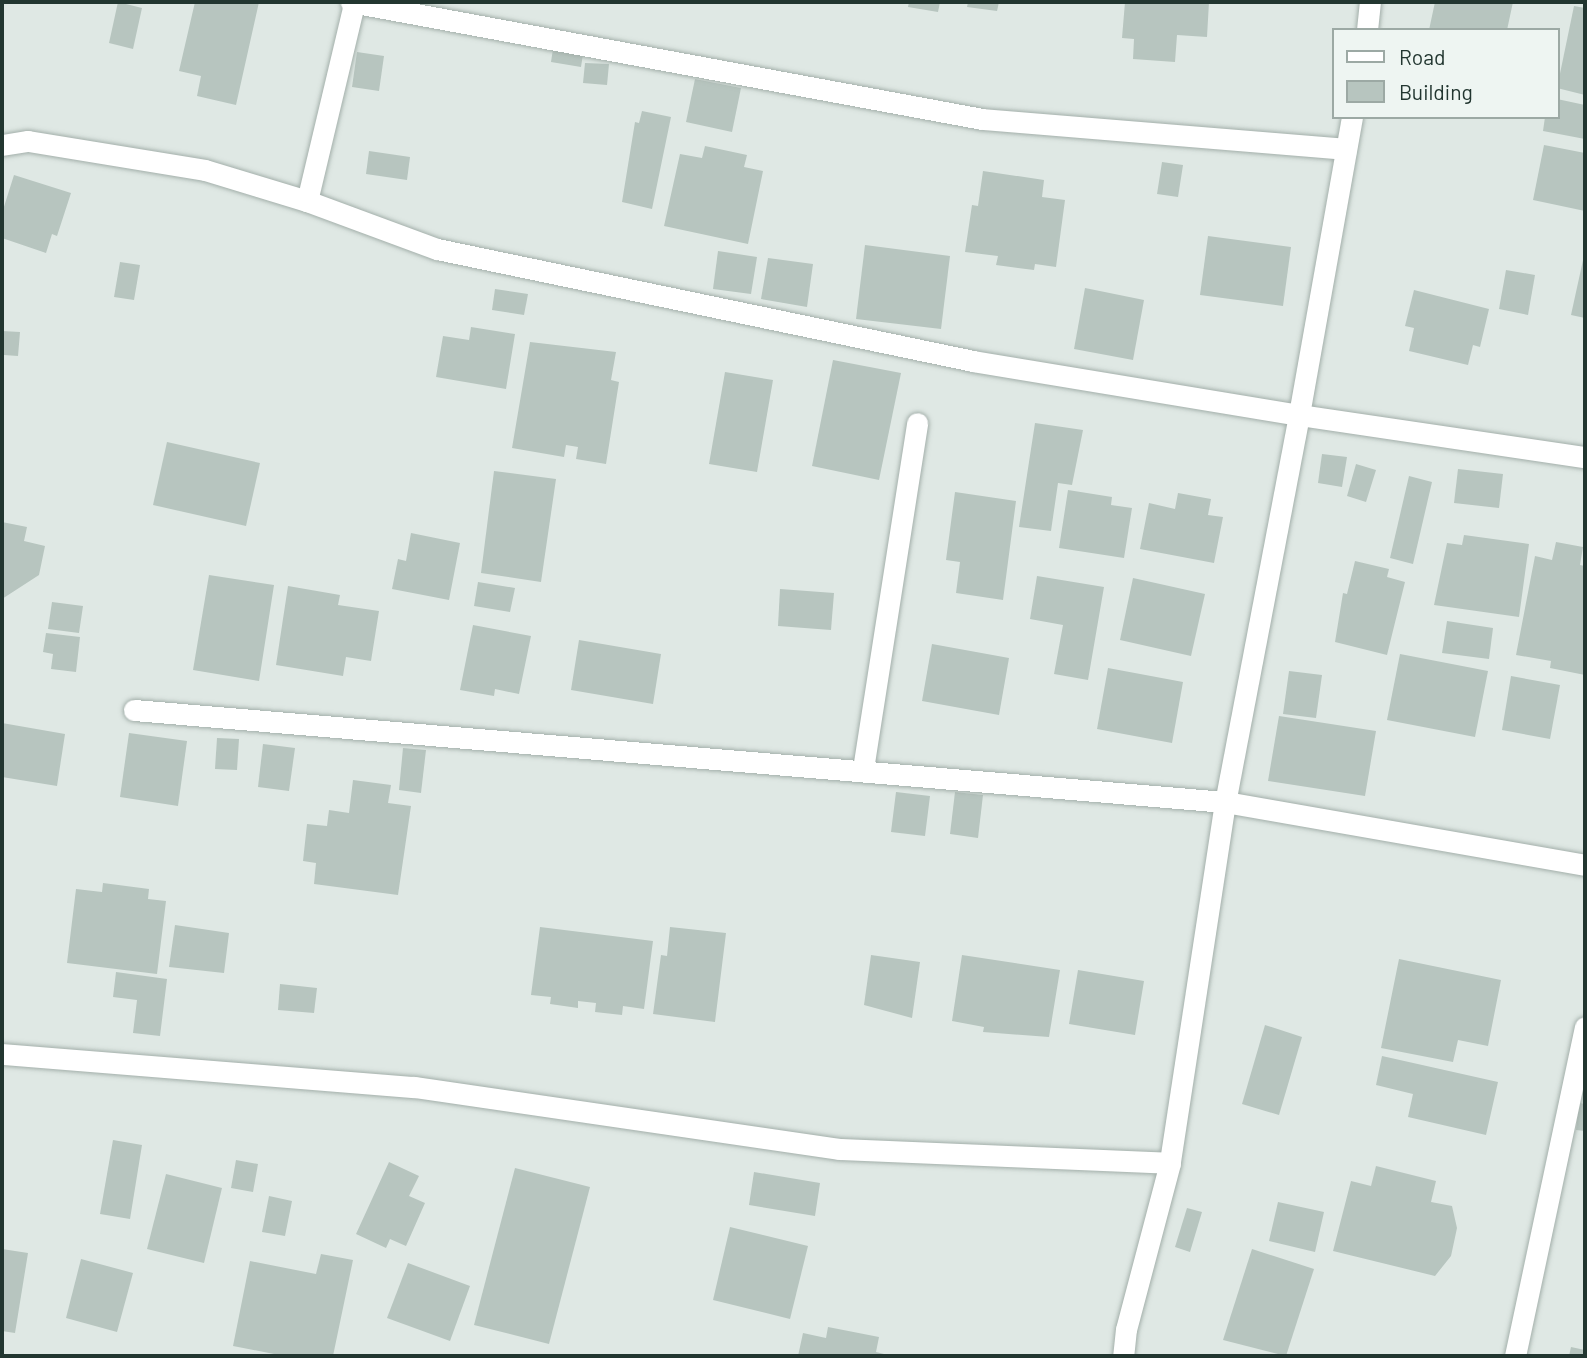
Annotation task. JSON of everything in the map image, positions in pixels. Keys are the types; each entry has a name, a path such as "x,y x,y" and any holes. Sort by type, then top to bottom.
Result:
{"street":[{"path":"307,201 352,2 982,119 1346,149"},
{"path":"1367,28 1370,2"},
{"path":"1124,1356 1126,1329 1170,1163 1225,802 1299,415 1352,119"},
{"path":"2,145 28,141 205,170 307,201 437,249 972,361 1299,415 1585,457"},
{"path":"863,769 917,424"},
{"path":"134,710 863,769 1225,802 1585,865"},
{"path":"1515,1356 1585,1027"},
{"path":"2,1054 414,1087 839,1149 1170,1163"}],"building":[{"path":"118,2 142,8 133,49 109,43"},
{"path":"195,2 259,2 236,105 197,96 201,76 179,71"},
{"path":"909,2 940,2 938,12 908,7"},
{"path":"968,2 999,2 997,11 967,7"},
{"path":"1125,2 1209,2 1207,37 1177,35 1175,62 1133,59 1134,39 1122,38"},
{"path":"1435,2 1513,2 1507,28 1429,28"},
{"path":"1574,6 1585,8 1585,95 1559,88"},
{"path":"553,49 583,54 581,67 551,62"},
{"path":"357,52 384,56 379,91 352,87"},
{"path":"585,63 609,64 607,85 583,83"},
{"path":"695,79 741,88 732,132 686,122"},
{"path":"1559,99 1585,105 1585,139 1543,131 1545,119 1559,119"},
{"path":"642,111 671,117 652,209 622,202 635,122 639,123"},
{"path":"1544,145 1585,153 1585,211 1533,200"},
{"path":"705,146 747,155 744,167 763,171 748,244 664,226 680,154 702,158"},
{"path":"369,151 410,157 407,180 366,174"},
{"path":"1162,162 1183,165 1178,197 1157,194"},
{"path":"983,171 1044,180 1042,197 1065,200 1056,267 1035,264 1034,270 996,265 998,256 965,252 972,205 978,206"},
{"path":"14,175 71,193 57,236 52,234 46,253 2,238 2,213"},
{"path":"1208,236 1291,247 1283,306 1200,295"},
{"path":"865,245 950,256 941,329 856,319"},
{"path":"718,251 757,257 751,294 713,289"},
{"path":"768,258 813,264 807,307 761,299"},
{"path":"1583,260 1585,261 1585,318 1571,315"},
{"path":"120,262 140,265 134,300 114,297"},
{"path":"1506,270 1535,275 1528,315 1499,309"},
{"path":"1085,288 1144,300 1133,360 1074,349"},
{"path":"495,289 528,294 524,315 492,310"},
{"path":"1414,290 1489,309 1480,347 1473,345 1468,365 1409,351 1414,328 1405,326"},
{"path":"471,327 515,334 506,389 436,377 443,336 469,340"},
{"path":"2,331 20,332 18,356 4,355 2,361"},
{"path":"530,342 616,352 611,380 619,382 606,464 576,459 578,447 566,445 564,457 512,448"},
{"path":"833,360 901,373 879,480 812,466"},
{"path":"725,372 773,380 757,472 709,464"},
{"path":"1035,423 1083,430 1072,485 1058,483 1051,531 1019,527"},
{"path":"167,442 260,463 246,526 153,505"},
{"path":"1322,454 1347,457 1342,487 1318,483"},
{"path":"1356,464 1376,470 1366,502 1347,496"},
{"path":"1458,469 1503,474 1499,508 1454,503"},
{"path":"494,471 556,479 541,582 481,573"},
{"path":"1409,476 1432,482 1413,564 1390,558"},
{"path":"1068,490 1112,497 1111,505 1132,508 1124,558 1059,548"},
{"path":"955,492 1016,501 1003,600 956,593 960,562 946,560"},
{"path":"1178,493 1211,499 1208,515 1223,517 1214,563 1140,549 1149,503 1175,509"},
{"path":"2,522 27,527 24,541 45,546 39,575 2,599"},
{"path":"411,533 460,543 449,600 392,589 398,559 406,561"},
{"path":"1464,535 1529,544 1519,617 1434,605 1447,543 1462,545"},
{"path":"1556,542 1583,547 1580,565 1585,566 1585,675 1550,668 1551,661 1516,655 1535,556 1552,560"},
{"path":"1355,561 1389,569 1387,577 1405,582 1387,655 1335,642 1343,593 1347,594"},
{"path":"209,575 274,585 259,681 193,670"},
{"path":"1037,576 1104,587 1088,680 1054,674 1063,625 1030,619"},
{"path":"1133,578 1205,594 1191,656 1120,640"},
{"path":"478,582 515,588 510,612 474,606"},
{"path":"288,586 340,595 338,605 379,611 371,661 346,657 343,676 276,665"},
{"path":"780,589 834,593 831,630 778,626"},
{"path":"52,602 83,606 79,633 48,629"},
{"path":"1447,621 1493,628 1489,659 1442,653"},
{"path":"473,625 531,636 519,694 495,689 494,696 460,690"},
{"path":"46,633 80,637 76,672 51,669 53,654 43,652"},
{"path":"579,640 661,654 653,704 571,690"},
{"path":"932,644 1009,658 999,715 922,701"},
{"path":"1400,654 1488,671 1475,737 1387,720"},
{"path":"1108,668 1183,682 1172,743 1097,729"},
{"path":"1289,671 1322,675 1316,718 1283,714"},
{"path":"1511,676 1560,685 1550,739 1502,730"},
{"path":"1279,716 1376,731 1365,796 1268,781"},
{"path":"2,723 65,734 57,786 2,777"},
{"path":"129,733 187,741 178,806 120,797"},
{"path":"217,738 239,739 237,770 215,769"},
{"path":"263,744 295,748 289,791 258,787"},
{"path":"403,748 426,750 421,793 399,790"},
{"path":"353,780 391,785 388,803 411,806 398,895 314,884 316,863 303,861 307,824 327,826 329,810 349,813"},
{"path":"896,792 930,796 925,836 891,832"},
{"path":"955,792 983,795 978,838 950,834"},
{"path":"103,883 149,889 148,899 166,901 157,974 67,963 76,889 102,892"},
{"path":"175,925 229,933 224,973 169,967"},
{"path":"540,927 653,941 644,1009 623,1006 622,1015 595,1012 596,1003 578,1001 578,1008 550,1004 551,997 531,995"},
{"path":"670,927 726,933 715,1022 653,1014 661,955 667,956"},
{"path":"871,955 920,962 912,1018 864,1005"},
{"path":"962,955 1060,970 1049,1037 983,1032 984,1027 952,1021"},
{"path":"1399,959 1501,980 1488,1046 1458,1040 1453,1062 1381,1048"},
{"path":"1078,970 1144,981 1135,1035 1069,1024"},
{"path":"116,972 167,979 160,1036 133,1033 137,1000 113,997"},
{"path":"280,984 317,988 314,1013 278,1010"},
{"path":"1265,1025 1302,1037 1279,1115 1242,1104"},
{"path":"1382,1056 1498,1082 1486,1135 1408,1117 1413,1094 1376,1085"},
{"path":"1579,1103 1585,1104 1585,1131 1576,1130"},
{"path":"113,1140 142,1145 130,1219 100,1214"},
{"path":"236,1160 258,1164 253,1192 231,1188"},
{"path":"389,1162 419,1176 409,1196 425,1203 406,1246 390,1239 386,1248 356,1234"},
{"path":"1376,1166 1436,1181 1431,1202 1452,1206 1457,1228 1451,1256 1435,1276 1333,1251 1351,1181 1371,1186"},
{"path":"515,1168 590,1187 549,1344 474,1325"},
{"path":"754,1172 820,1183 815,1216 749,1205"},
{"path":"166,1174 222,1188 204,1263 147,1249"},
{"path":"269,1196 292,1201 285,1236 262,1232"},
{"path":"1278,1202 1324,1212 1315,1252 1269,1241"},
{"path":"1187,1208 1202,1212 1190,1252 1175,1247"},
{"path":"730,1227 808,1246 790,1319 713,1300"},
{"path":"2,1249 28,1253 15,1333 2,1331"},
{"path":"1252,1249 1314,1269 1286,1356 1223,1340"},
{"path":"321,1254 353,1260 333,1356 284,1356 233,1346 250,1261 316,1274"},
{"path":"81,1259 133,1273 117,1332 66,1318"},
{"path":"408,1263 470,1286 450,1341 387,1318"},
{"path":"828,1327 879,1337 876,1352 892,1356 798,1356 803,1333 826,1338"},
{"path":"1571,1347 1585,1350 1585,1356 1569,1356"}]}
